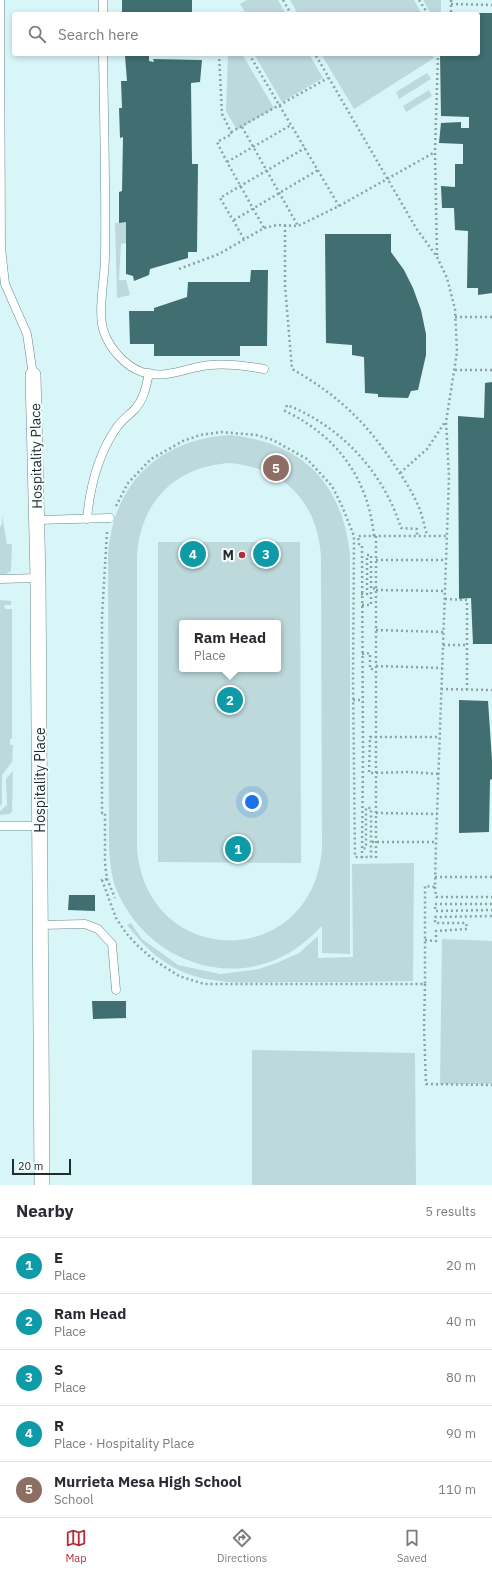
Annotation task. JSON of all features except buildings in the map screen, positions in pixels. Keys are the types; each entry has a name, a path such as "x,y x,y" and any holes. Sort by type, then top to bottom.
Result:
{"street":[{"name":"Hospitality Place","path":"34,375 38,578 42,1185"}],"lane":[{"path":"0,0 1,248 5,284 27,334 34,375"},
{"path":"103,0 103,12"},
{"path":"103,56 105,258 101,319 104,331 119,358 142,372 167,375 179,373 195,367 211,365 238,365 264,369"},
{"path":"87,519 89,498 96,469 108,442 118,426 136,408 145,394 149,373"},
{"path":"37,520 110,518"},
{"path":"0,579 38,578"},
{"path":"0,826 40,826"},
{"path":"41,925 85,924 98,929 112,944 116,990"}],"path":[{"path":"283,0 290,12"},
{"path":"419,0 427,12"},
{"path":"451,0 452,12"},
{"path":"486,0 487,5"},
{"path":"451,4 492,5"},
{"path":"219,56 222,114 231,132"},
{"path":"250,56 339,206"},
{"path":"316,56 416,228 437,256 447,278 455,309 457,352 446,422 449,477 435,887 436,897 492,897"},
{"path":"437,256 435,152 438,56"},
{"path":"264,228 217,142 232,134 231,132 328,78"},
{"path":"227,162 291,125"},
{"path":"242,127 298,226"},
{"path":"244,239 220,198 304,148"},
{"path":"179,269 219,254 264,228 277,225 298,226 339,206 435,152"},
{"path":"234,220 318,170"},
{"path":"285,225 284,286 292,369 334,396 358,418 384,449 418,504 428,535"},
{"path":"455,317 492,317"},
{"path":"455,370 492,370"},
{"path":"376,860 376,560 373,522 367,498 348,463 338,450 322,434 302,420 285,411 287,405 320,422 357,452 388,494 401,528 417,529 418,536"},
{"path":"400,473 427,449 446,422"},
{"path":"115,898 107,879 105,863 105,813 102,812 102,616 106,534 110,518 128,483 151,459 183,441 200,435 221,432 256,435 273,440 307,459 332,486 354,536 353,700 355,857 371,857 371,808 366,808 366,848 362,849"},
{"path":"362,858 362,545 359,544 358,536 447,536"},
{"path":"354,544 359,544"},
{"path":"361,594 367,594 367,555 371,555 371,605 362,605"},
{"path":"376,560 446,560"},
{"path":"371,589 445,591"},
{"path":"445,599 467,600 467,690"},
{"path":"376,630 444,632"},
{"path":"443,645 467,646"},
{"path":"362,654 370,653 370,669 376,667 442,668"},
{"path":"441,689 492,690"},
{"path":"353,700 363,700"},
{"path":"438,774 411,772 369,773 370,737 440,737"},
{"path":"363,755 370,755"},
{"path":"376,813 437,814"},
{"path":"372,842 436,842"},
{"path":"435,877 492,877"},
{"path":"107,879 102,880 116,918 126,933 154,960 179,976 204,984 426,984"},
{"path":"435,887 425,886 426,984 424,1026 426,1084 492,1085"},
{"path":"492,904 435,904 435,911 492,910"},
{"path":"425,940 436,941 436,931 467,929 466,923 435,924 435,916 492,916"}],"shaded area":[{"path":"247,0 278,0 285,12 245,12 240,4"},
{"path":"290,0 414,0 421,12 297,12"},
{"path":"423,0 441,0 441,12 430,12"},
{"path":"228,56 243,56 274,108 237,130 226,111"},
{"path":"255,56 310,56 323,78 282,102"},
{"path":"322,56 432,56 434,58 354,109"},
{"path":"427,73 431,79 399,99 396,92"},
{"path":"429,90 432,96 406,112 403,106"},
{"path":"126,222 126,243 121,244 119,280 126,280 130,295 117,298 115,223"},
{"path":"229,435 255,439 278,447 298,457 314,471 328,487 338,507 346,530 350,556 350,954 322,953 322,926 297,948 283,957 267,963 243,968 220,968 197,964 176,955 157,942 140,927 126,908 115,886 109,848 108,555 112,530 119,507 130,487 144,470 161,456 181,446 204,439","holes":["229,463 249,466 266,472 281,480 294,491 305,504 313,519 318,536 321,556 322,849 312,889 290,918 261,935 229,940 197,934 168,917 147,888 137,848 137,555 145,518 164,490 192,471"]},
{"path":"2,515 7,544 12,544 11,571 6,574 0,574 0,527 2,524"},
{"path":"158,542 300,542 301,863 158,862"},
{"path":"0,600 11,601 11,605 4,605 5,609 12,609 12,739 10,739 10,745 13,745 12,762 2,775 2,804 0,806"},
{"path":"13,771 12,812 9,814 0,815 0,811 7,805 6,779"},
{"path":"414,863 413,981 248,983 208,979 183,972 166,963 145,946 127,925 131,923 142,939 178,965 220,974 259,969 279,962 299,953 318,936 318,958 353,957 352,864"},
{"path":"442,939 492,941 492,1084 440,1084"},
{"path":"252,1050 415,1053 416,1185 252,1185"}],"place":[{"name":"Murrieta Mesa High School","path":"276,468"},
{"name":"R","path":"193,554"},
{"name":"S","path":"266,554"},
{"name":"M","path":"242,555"},
{"name":"Ram Head","path":"230,700"},
{"name":"E","path":"238,849"}]}
